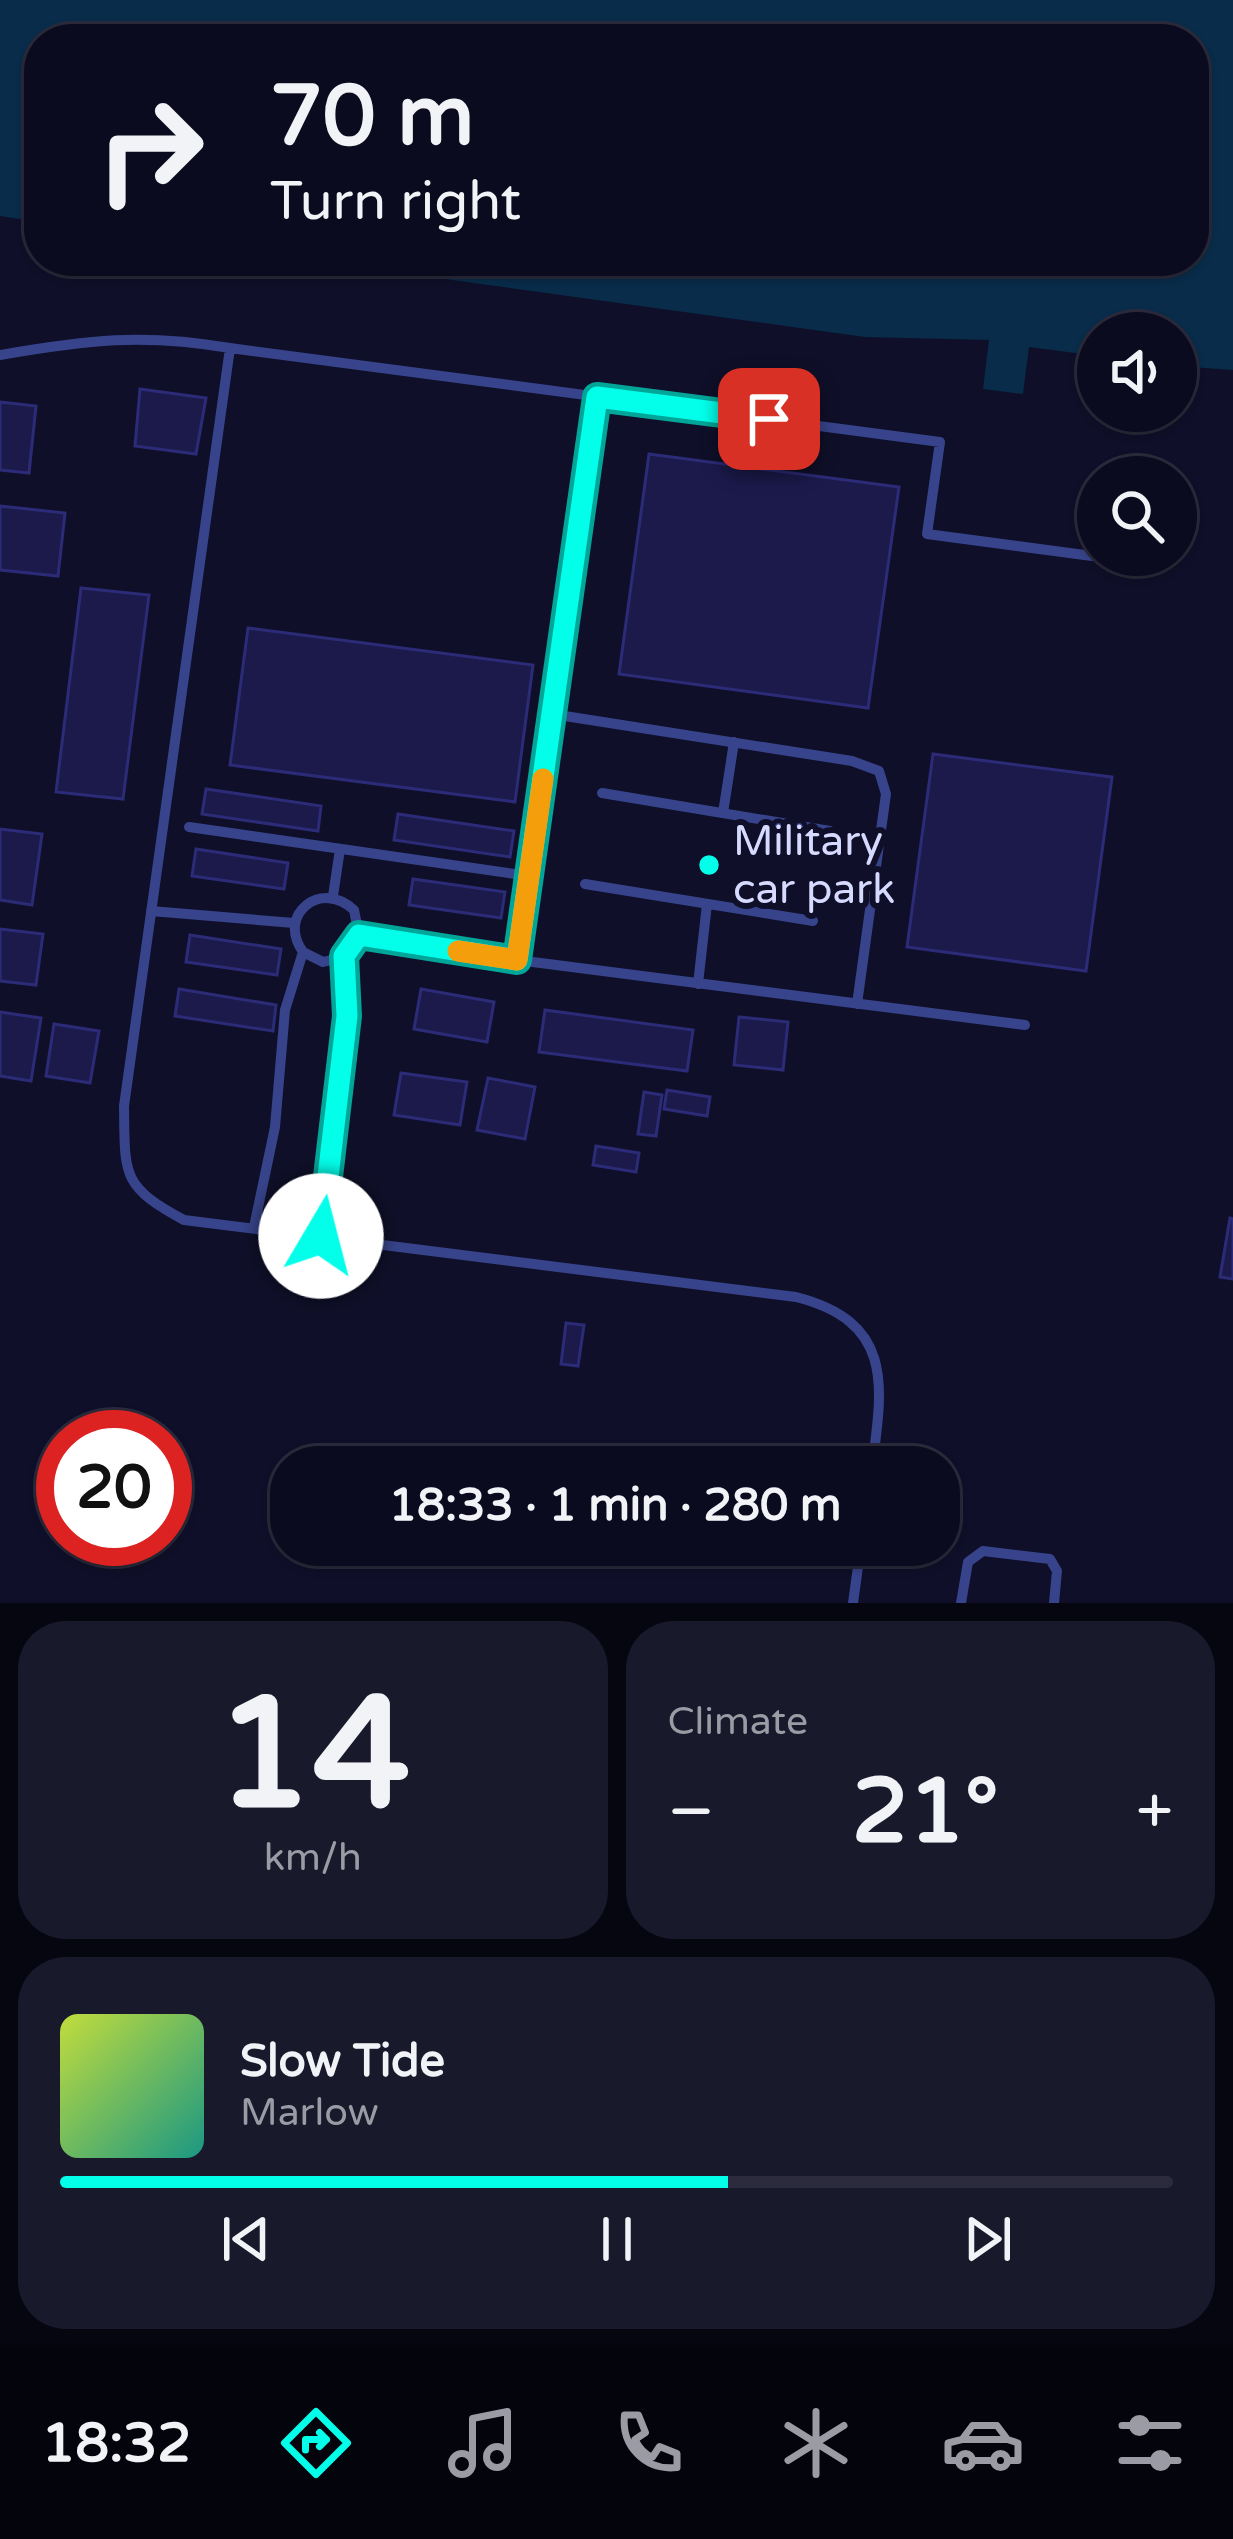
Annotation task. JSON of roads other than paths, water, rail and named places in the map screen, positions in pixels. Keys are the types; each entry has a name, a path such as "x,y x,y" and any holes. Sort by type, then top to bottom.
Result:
{"lane":[{"path":"0,355 87,340 167,337 940,442 927,534 1077,554"},
{"path":"230,347 124,1106 125,1169 146,1199 184,1220 821,1304 845,1316 860,1331 879,1370 875,1446"},
{"path":"517,960 597,397"},
{"path":"552,714 852,761 879,771 886,794 857,1004"},
{"path":"723,813 734,742"},
{"path":"602,793 830,831"},
{"path":"189,827 529,876"},
{"path":"333,896 340,849"},
{"path":"584,884 813,921"},
{"path":"321,1236 347,1016 344,956 359,935 354,910 333,896 308,902 294,923 295,939 303,952 323,962 344,956"},
{"path":"698,984 707,904"},
{"path":"151,911 294,923"},
{"path":"359,935 517,960 1025,1025"},
{"path":"254,1227 275,1126 285,1010 303,952"},
{"path":"961,1603 968,1562 983,1551 1050,1559 1057,1571 1054,1603"},
{"path":"853,1603 858,1566"}],"water":[{"path":"0,0 1233,0 1233,370 1197,367 1197,312 1077,312 1077,353 1029,347 1023,394 983,389 989,340 865,337 423,276 1209,276 1209,24 24,24 24,220 0,216"}],"place":[{"name":"Military car park","path":"709,865"}]}
